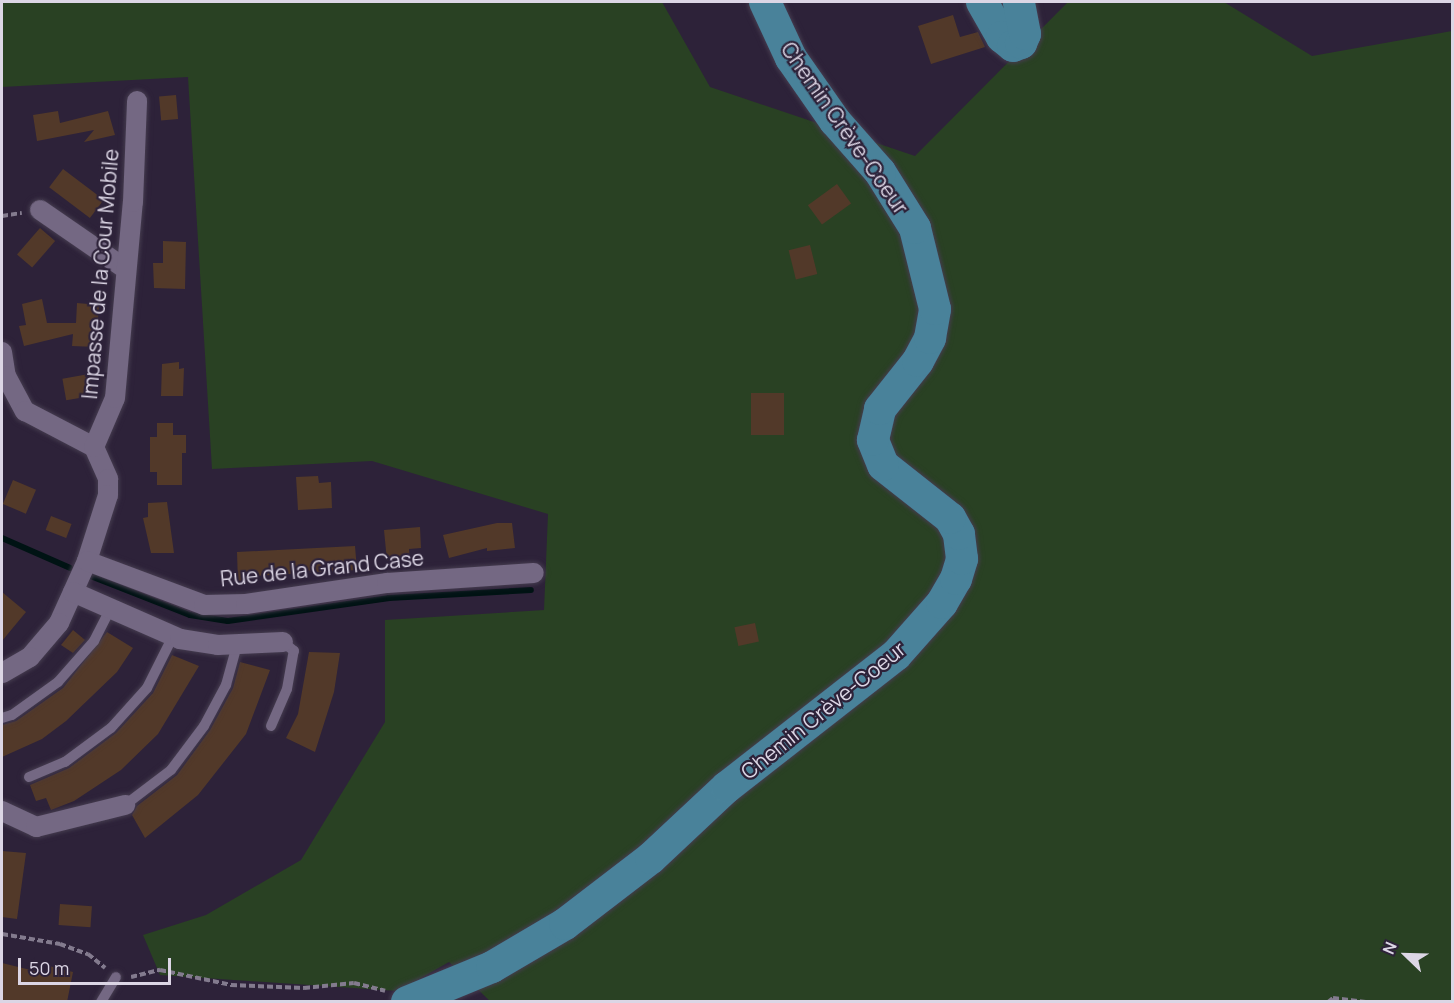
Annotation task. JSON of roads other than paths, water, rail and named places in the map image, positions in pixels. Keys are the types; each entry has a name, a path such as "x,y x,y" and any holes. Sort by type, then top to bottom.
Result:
{"main road":[{"name":"Chemin Crève-Coeur","path":"408,1001 492,967 565,924 651,858 727,787 896,655 942,603 956,579 962,559 959,534 950,518 883,465 873,440 880,409 918,361 930,338 935,309 915,228 880,172 835,121 791,58 765,2"},
{"path":"981,2 1002,37 1013,46 1021,43 1025,34 1019,2"}],"street":[{"name":"Impasse de la Cour Mobile","path":"94,447 115,398 124,268 133,202 137,101"},
{"path":"40,210 124,268"},
{"path":"2,352 6,376 25,411 94,447 105,466 108,495 87,561 59,623 30,657 2,673"},
{"name":"Rue de la Grand Case","path":"87,561 204,604 246,604 387,583 534,573"},
{"path":"73,592 173,636 237,645 283,642"},
{"path":"2,811 36,826 125,805"}],"lane":[{"path":"2,718 12,715 58,682 94,641 110,610"},
{"path":"29,777 65,762 111,728 147,688 173,636"},
{"path":"271,726 286,689 294,651 283,642"},
{"path":"125,805 171,770 204,726 226,685 237,645"},
{"path":"101,1002 116,977"}],"waterway":[{"path":"2,538 70,568"},
{"path":"93,577 190,615 228,621 389,598 531,590"}]}
